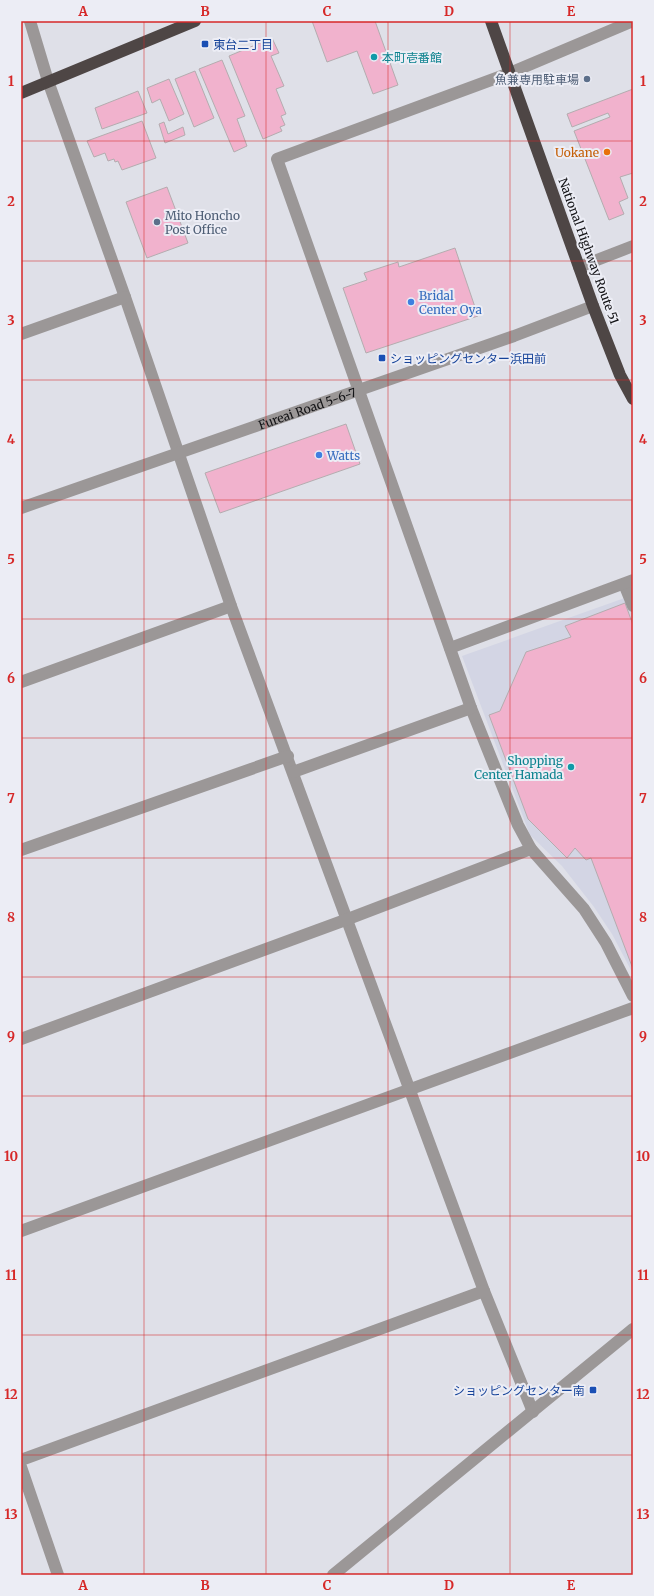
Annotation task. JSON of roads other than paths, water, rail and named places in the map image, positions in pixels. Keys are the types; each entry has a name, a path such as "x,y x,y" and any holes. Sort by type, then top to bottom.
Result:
{"highway":[{"path":"21,93 195,21"},
{"name":"National Highway Route 51","path":"491,21 593,306 620,375 633,398"}],"street":[{"path":"30,21 48,81 125,297 231,606 288,756 484,1291 533,1412"},
{"path":"633,22 510,73 277,159 471,708 518,825 531,849 584,909 606,943 633,996"},
{"path":"579,267 633,246"},
{"path":"21,334 125,297"},
{"name":"Fureai Road 5-6-7","path":"21,508 514,336 593,306"},
{"path":"450,648 628,582 633,606"},
{"path":"21,682 231,606"},
{"path":"293,772 471,708"},
{"path":"21,850 288,756"},
{"path":"21,1039 348,919 531,849"},
{"path":"21,1231 633,1008"},
{"path":"21,1460 484,1291"},
{"path":"333,1575 633,1329"},
{"path":"21,1467 58,1575"}],"place":[{"name":"東台二丁目","path":"205,44"},
{"name":"本町壱番館","path":"374,57"},
{"name":"魚兼専用駐車場","path":"587,79"},
{"name":"Uokane","path":"607,152"},
{"name":"Mito Honcho Post Office","path":"157,222"},
{"name":"Bridal Center Oya","path":"411,302"},
{"name":"ショッピングセンター浜田前","path":"382,358"},
{"name":"Watts","path":"319,455"},
{"name":"Shopping Center Hamada","path":"571,767"},
{"name":"ショッピングセンター南","path":"593,1390"}]}
